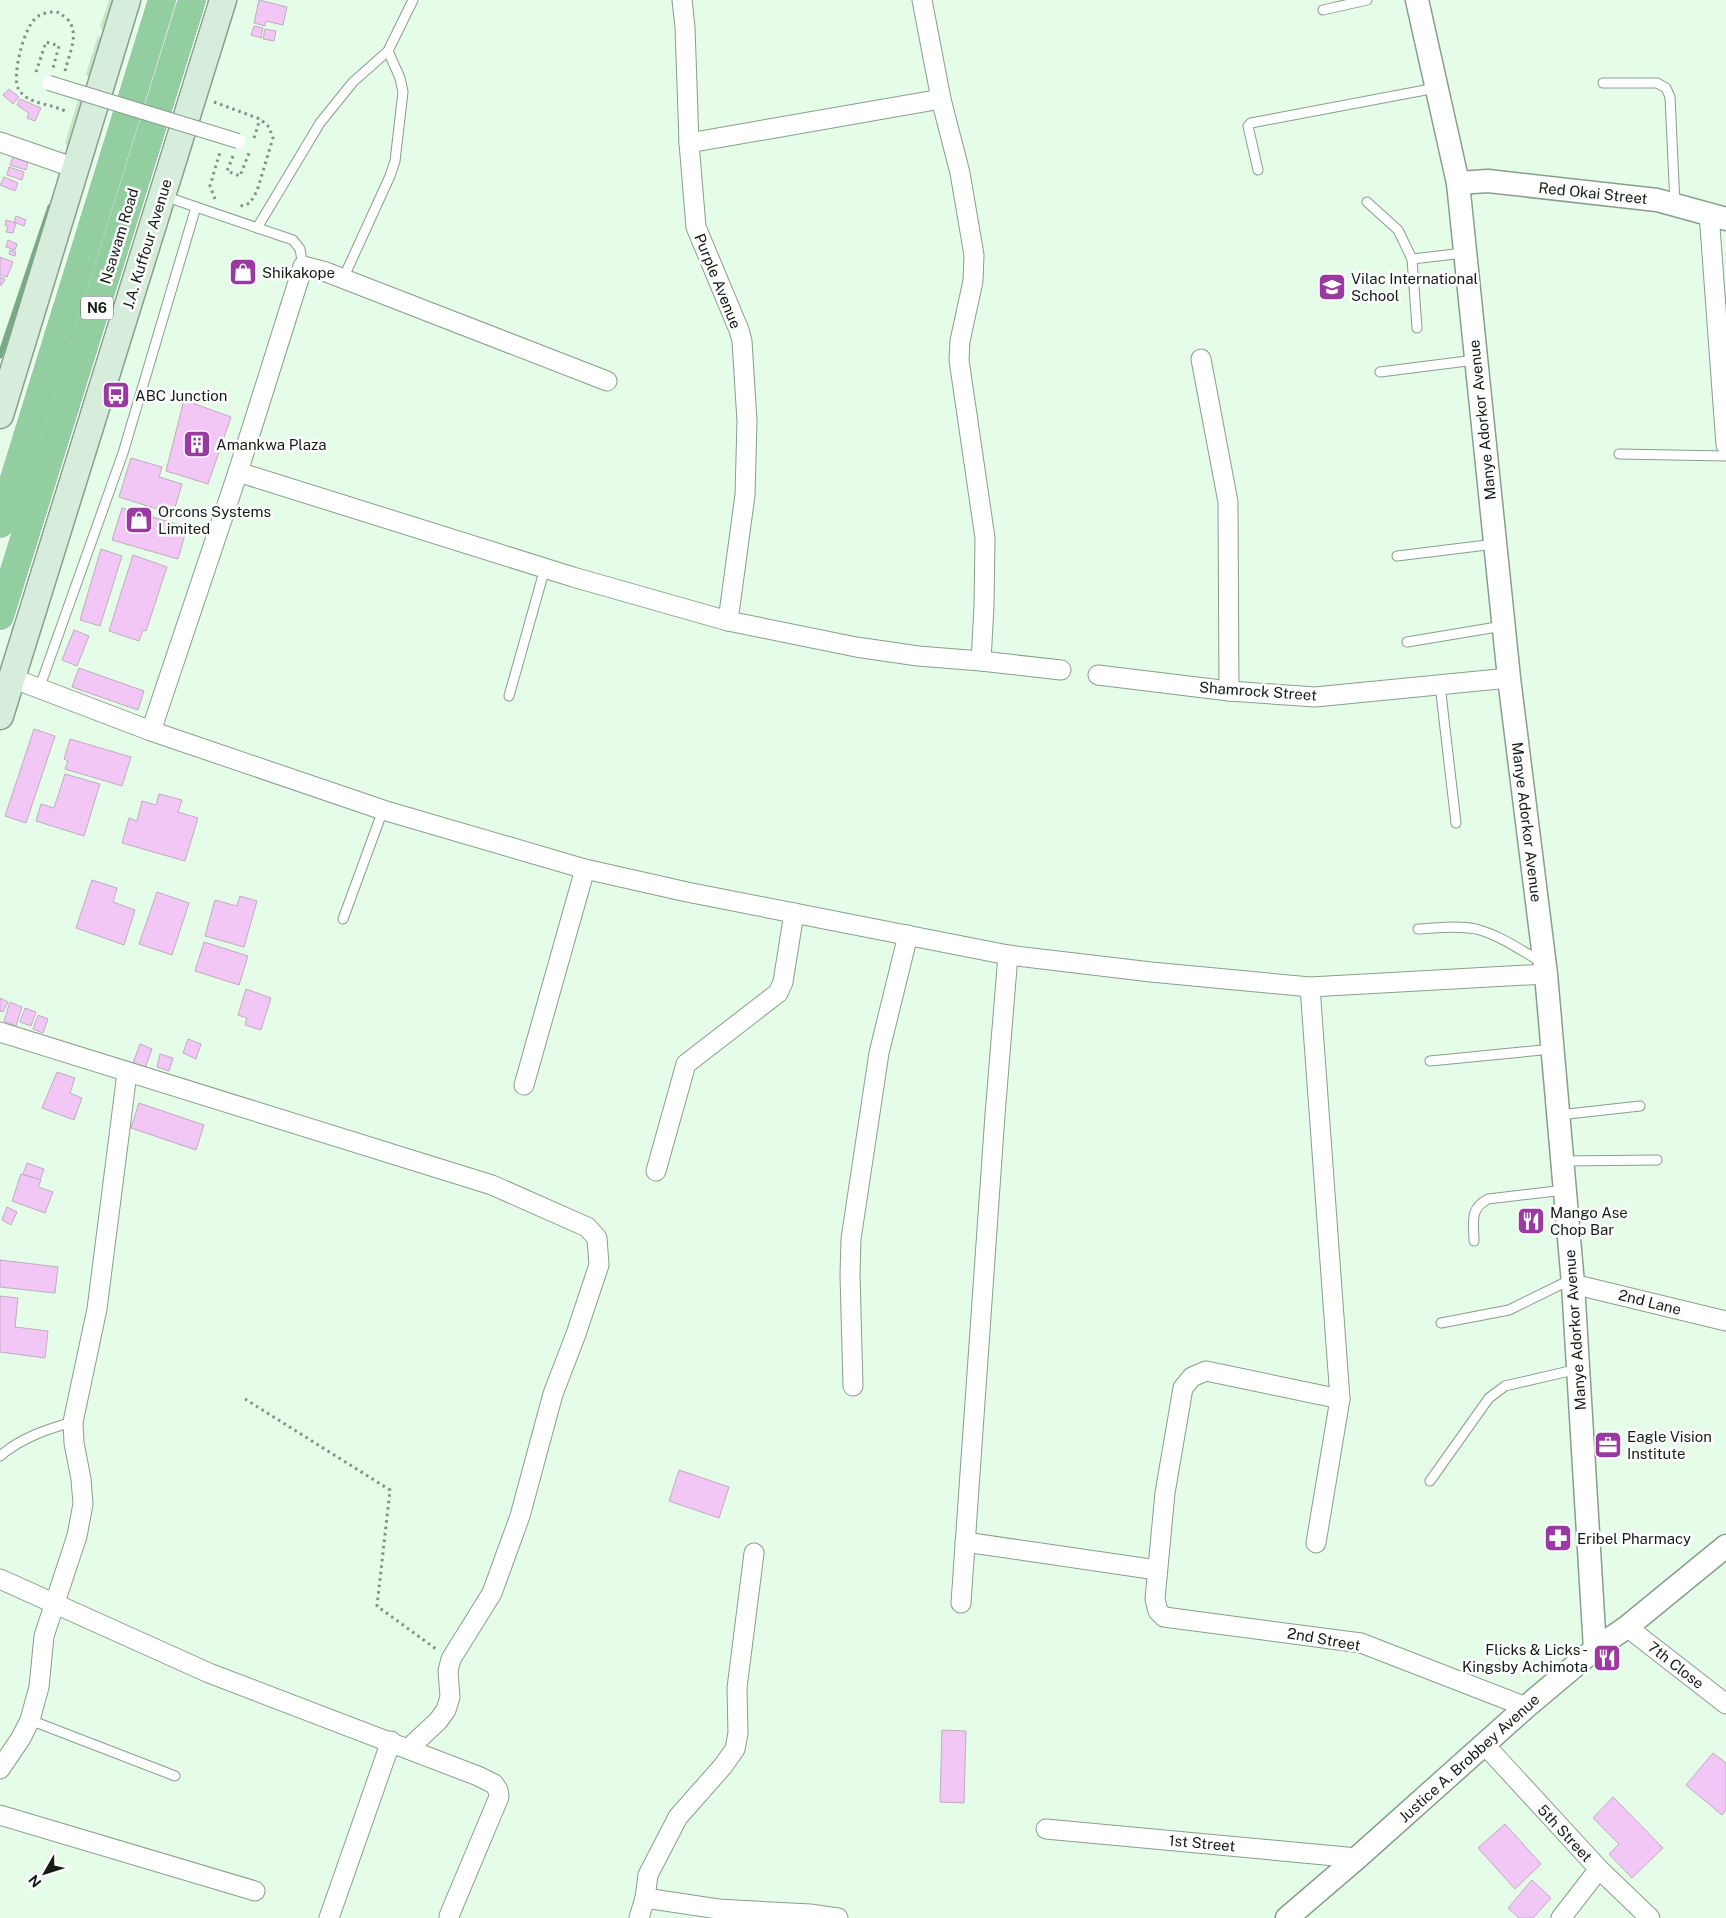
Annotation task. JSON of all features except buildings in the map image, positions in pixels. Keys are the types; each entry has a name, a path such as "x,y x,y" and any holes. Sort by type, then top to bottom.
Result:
{"highway":[{"name":"Nsawam Road","path":"0,524 162,0"},
{"name":"Nsawam Road","path":"0,616 192,0"}],"main road":[{"path":"0,415 127,0"},
{"name":"J.A. Kuffour Avenue","path":"0,716 223,0"}],"street":[{"name":"Purple Avenue","path":"682,0 686,41 689,143 696,227 742,341 747,421 745,495 728,621"},
{"path":"922,0 941,99 958,165 974,255 973,281 960,341 959,360 985,538 981,661"},
{"name":"Manye Adorkor Avenue","path":"1417,0 1458,183 1503,626 1546,969 1573,1281 1595,1649"},
{"path":"49,83 238,141"},
{"path":"689,143 941,99"},
{"path":"0,142 75,168"},
{"name":"Red Okai Street","path":"1458,183 1488,181 1657,200 1717,216"},
{"path":"1717,216 1726,445"},
{"path":"151,731 238,472 303,266 343,279 607,381"},
{"path":"1202,359 1228,502 1229,690"},
{"path":"238,472 545,568 728,621 856,647 918,656 1061,670"},
{"name":"Shamrock Street","path":"1098,675 1229,690 1315,697 1509,678"},
{"path":"12,678 151,731 383,810 585,869 687,892 1008,955 1151,972 1310,987 1546,969"},
{"path":"524,1085 585,869"},
{"path":"656,1171 686,1064 778,993 783,982 794,913"},
{"path":"853,1386 851,1239 878,1053 908,935"},
{"path":"961,1603 1008,955"},
{"path":"1310,987 1340,1399 1316,1543"},
{"path":"0,1032 492,1186 588,1227 597,1238 599,1265 576,1334 553,1394 520,1516 492,1593 451,1659 448,1672 450,1697 446,1710 438,1721 409,1748"},
{"path":"0,1769 21,1738 30,1720 39,1687 44,1636 78,1536 83,1504 81,1480 74,1443 73,1422 97,1309 127,1073"},
{"name":"2nd Lane","path":"1573,1281 1726,1321"},
{"path":"965,1542 1158,1570 1165,1493 1183,1388 1192,1377 1206,1371 1340,1399"},
{"name":"Justice A. Brobbey Avenue","path":"1287,1918 1526,1707 1595,1649 1627,1627 1726,1546"},
{"path":"639,1918 645,1898 648,1875 678,1817 723,1766 735,1749 738,1733 736,1688 754,1553"},
{"name":"2nd Street","path":"1158,1570 1155,1599 1158,1611 1164,1617 1361,1643 1526,1707"},
{"path":"0,1579 209,1673 409,1748 494,1784 500,1797 449,1916"},
{"name":"7th Close","path":"1627,1627 1726,1704"},
{"path":"330,1918 391,1741"},
{"name":"5th Street","path":"1484,1744 1599,1869 1650,1918"},
{"path":"0,1815 255,1891"},
{"name":"1st Street","path":"1046,1829 1357,1858"},
{"path":"1561,1918 1599,1869"},
{"path":"645,1898 718,1909 810,1914 838,1918"}],"lane":[{"path":"257,228 320,122 353,82 388,51 413,0"},
{"path":"1323,10 1367,0"},
{"path":"343,279 395,161 403,92 400,78 388,51"},
{"path":"1603,83 1657,83 1666,88 1670,97 1674,204"},
{"path":"1258,170 1248,126 1251,123 1436,88"},
{"path":"162,195 294,240 300,249 303,266"},
{"path":"1367,202 1398,230 1412,259 1417,328"},
{"path":"38,689 124,452 196,207"},
{"path":"1412,259 1465,253"},
{"path":"1380,372 1476,360"},
{"path":"1619,454 1726,456"},
{"path":"1397,556 1495,544"},
{"path":"509,696 545,568"},
{"path":"1407,642 1503,626"},
{"path":"1440,685 1456,823"},
{"path":"343,919 383,810"},
{"path":"1418,929 1476,929 1488,933 1546,969"},
{"path":"1430,1061 1553,1049"},
{"path":"1559,1115 1640,1106"},
{"path":"1563,1162 1657,1160"},
{"path":"1474,1241 1474,1211 1479,1204 1488,1199 1565,1190"},
{"path":"1441,1323 1508,1310 1573,1281"},
{"path":"1430,1481 1489,1398 1496,1391 1505,1386 1578,1369"},
{"path":"0,1456 13,1446 39,1433 73,1422"},
{"path":"30,1720 175,1776"}],"path":[{"path":"37,67 46,42 59,46 49,83"},
{"path":"238,141 227,171 240,176 260,119"},
{"path":"245,1399 390,1490 377,1606 451,1659"}],"green space":[{"path":"109,0 114,0 106,28 103,31 100,27"},
{"path":"98,36 102,38 91,76 88,77 86,74"},
{"path":"79,97 84,98 69,146 65,143"}],"waterway":[{"path":"0,356 50,207"}],"place":[{"name":"Shikakope","path":"243,272"},
{"name":"Vilac International School","path":"1332,287"},
{"name":"ABC Junction","path":"116,395"},
{"name":"Amankwa Plaza","path":"197,444"},
{"name":"Orcons Systems Limited","path":"139,520"},
{"name":"Mango Ase Chop Bar","path":"1531,1221"},
{"name":"Eagle Vision Institute","path":"1608,1445"},
{"name":"Eribel Pharmacy","path":"1558,1538"},
{"name":"Flicks & Licks - Kingsby Achimota","path":"1607,1658"}]}
